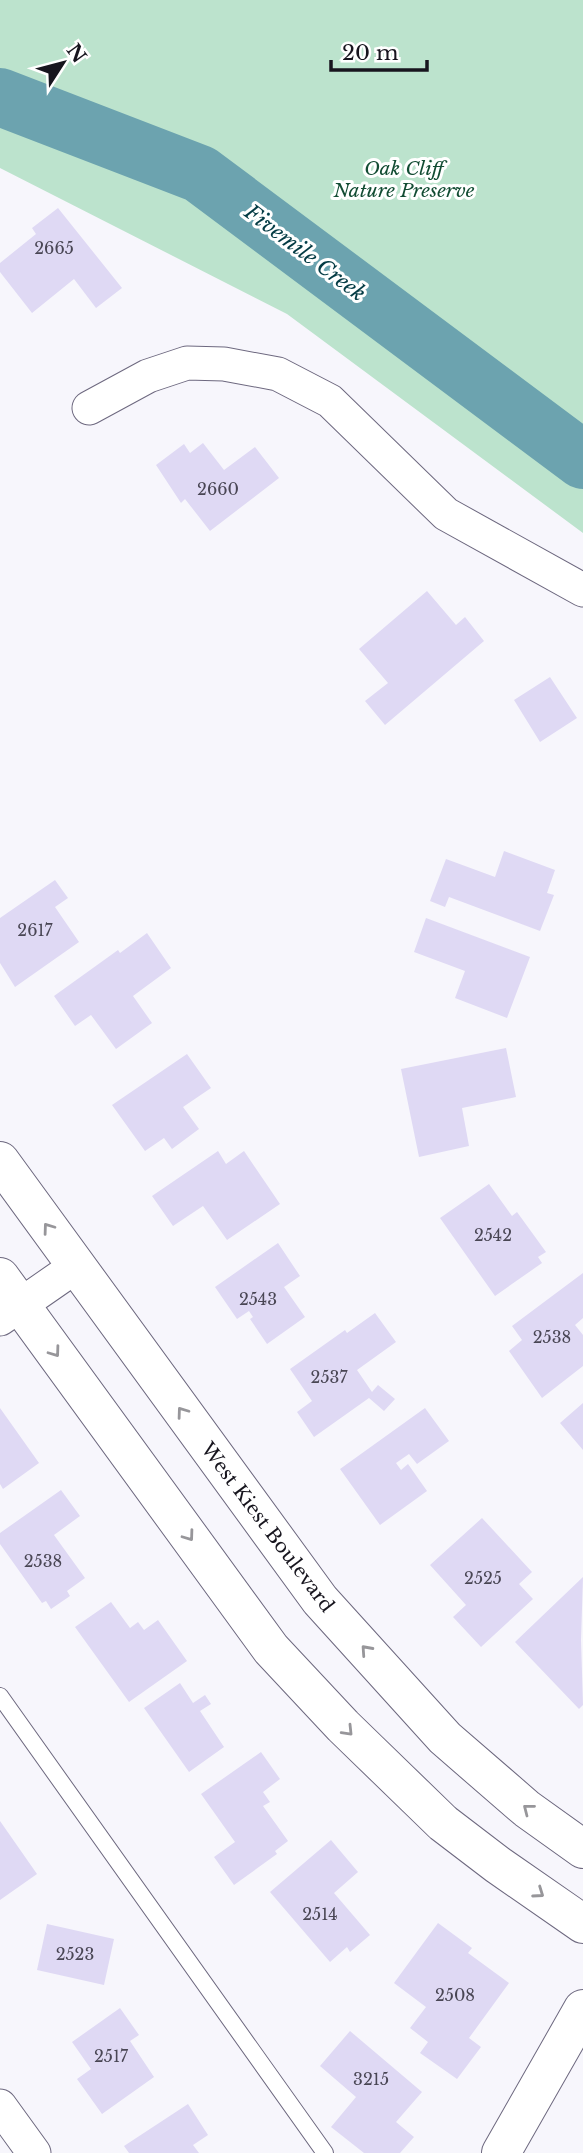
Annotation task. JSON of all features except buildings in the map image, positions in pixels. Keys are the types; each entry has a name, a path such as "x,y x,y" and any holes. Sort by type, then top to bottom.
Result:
{"main road":[{"name":"West Kiest Boulevard","path":"0,1161 320,1600 445,1738 527,1809 583,1849"},
{"path":"7,1300 271,1649 343,1726 443,1823 583,1924"},
{"path":"501,2153 583,2009"}],"street":[{"path":"89,408 148,376 187,363 224,364 278,374 330,401 446,514 583,590"},
{"path":"7,1300 75,1267"},
{"path":"0,2106 34,2153"}],"lane":[{"path":"0,1696 325,2153"}],"green space":[{"name":"Oak Cliff Nature Preserve","path":"0,0 583,0 583,533 287,314 0,168"}],"waterway":[{"name":"Fivemile Creek","path":"0,97 200,174 583,460"}]}
